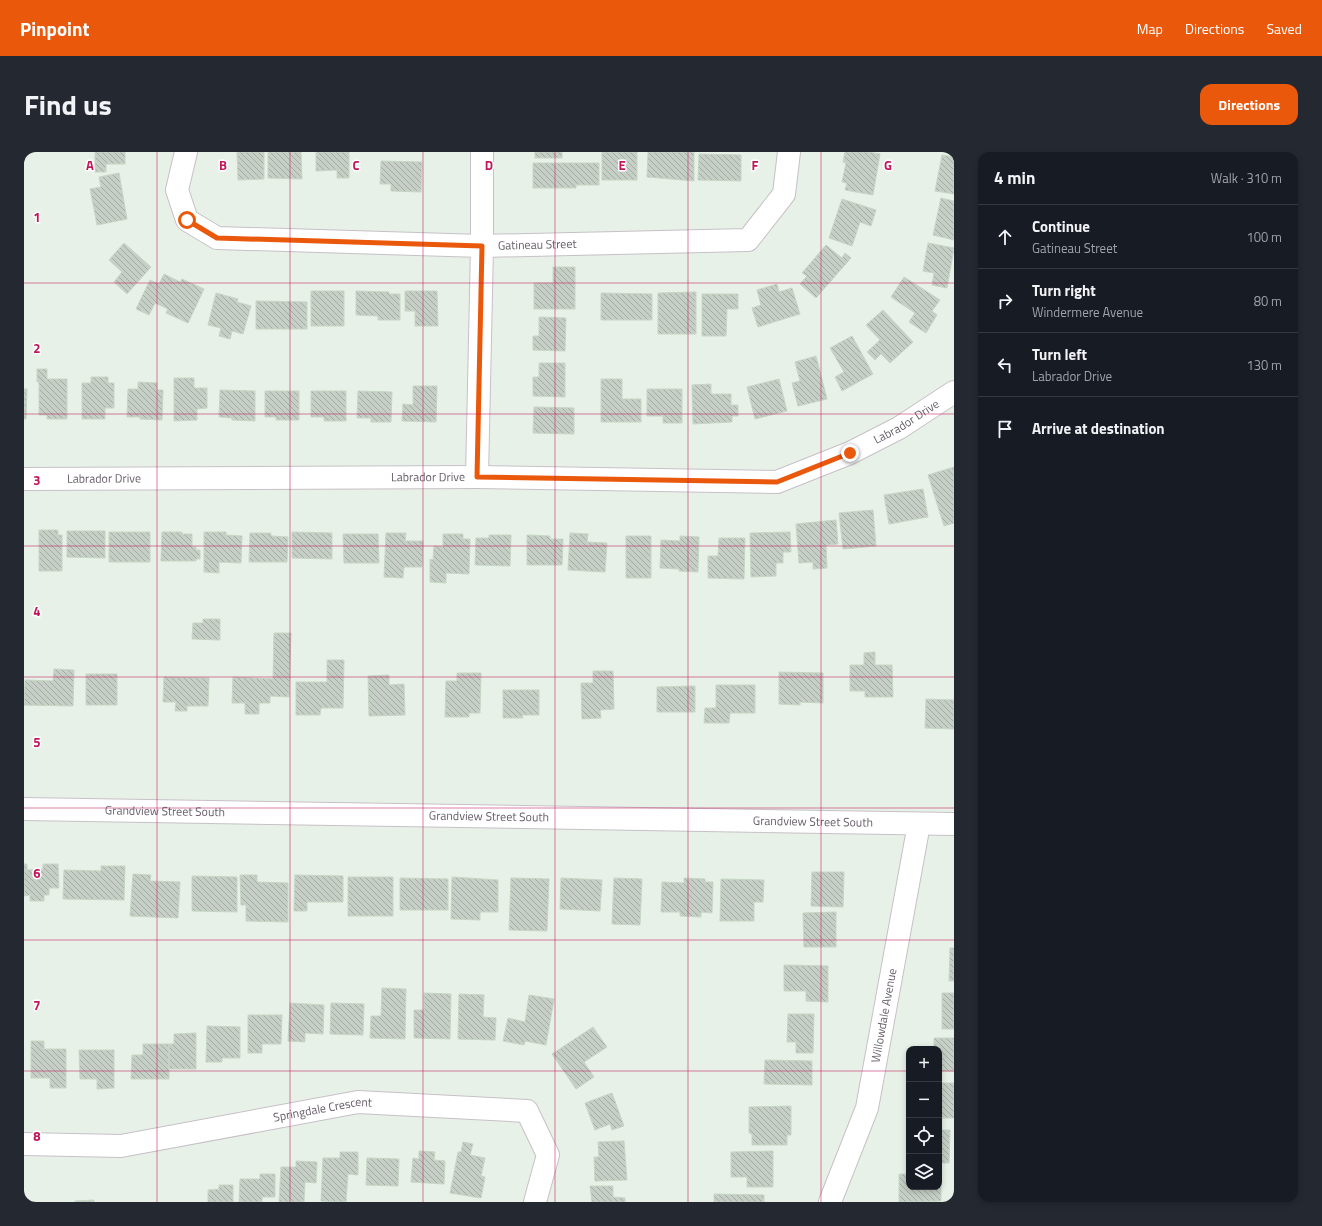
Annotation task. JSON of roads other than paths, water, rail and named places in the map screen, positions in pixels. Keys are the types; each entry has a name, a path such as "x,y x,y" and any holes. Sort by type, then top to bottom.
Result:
{"street":[{"name":"Gatineau Street","path":"186,152 177,190 187,220 217,238 482,246 748,240 784,194 789,152"},
{"path":"477,477 482,246 482,152"},
{"name":"Labrador Drive","path":"24,479 477,477 777,482 850,453 899,428 954,392"},
{"name":"Grandview Street South","path":"24,809 954,824"},
{"name":"Willowdale Avenue","path":"830,1202 867,1108 919,824"},
{"name":"Springdale Crescent","path":"24,1144 121,1146 358,1102 527,1111 548,1155 535,1202"}]}
